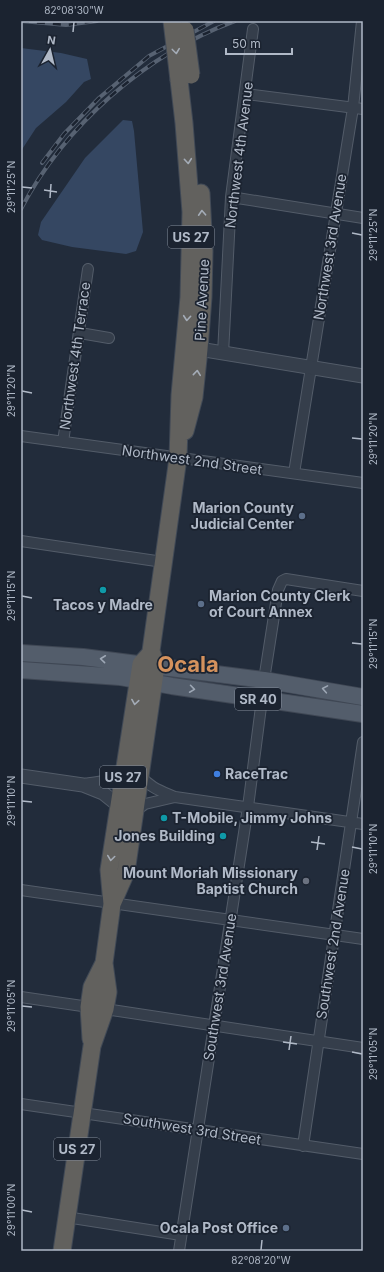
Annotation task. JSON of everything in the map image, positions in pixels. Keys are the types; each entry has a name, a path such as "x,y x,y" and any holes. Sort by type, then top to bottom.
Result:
{"highway":[{"name":"Pine Avenue","path":"172,21 185,78 200,167 203,235 203,297 194,397 178,458"},
{"name":"Pine Avenue","path":"112,904 126,872 140,775 148,669 178,458 180,395 189,297 191,250 184,21"},
{"name":"Pine Avenue","path":"62,1251 97,1008 92,987 104,963 112,904 109,870 118,805 124,770 148,669"}],"main road":[{"name":"SR 40","path":"21,653 58,655 148,669 264,680 312,687 363,697"},
{"name":"SR 40","path":"21,670 89,674 148,669 262,699 363,714"},
{"path":"314,706 329,702 355,705 363,701"}],"street":[{"name":"Northwest 3rd Avenue","path":"294,473 336,215 358,108 362,21"},
{"name":"Northwest 4th Avenue","path":"223,354 231,197 246,94 253,29"},
{"path":"246,94 358,108"},
{"path":"231,197 336,215 363,218"},
{"name":"Northwest 4th Terrace","path":"63,442 80,333 88,269"},
{"path":"80,333 109,338"},
{"path":"199,350 363,376"},
{"name":"Northwest 2nd Street","path":"21,436 363,483"},
{"path":"21,541 163,562"},
{"path":"264,680 278,590 282,581 286,579 363,591"},
{"name":"Southwest 3rd Avenue","path":"179,1251 248,807 262,699"},
{"name":"Southwest 2nd Avenue","path":"303,1146 363,742"},
{"path":"83,785 103,783 114,779 124,770"},
{"path":"140,775 149,785 159,791 175,797 363,824"},
{"path":"21,776 83,785 103,793 118,805"},
{"path":"135,811 145,804 175,797"},
{"path":"21,890 363,939"},
{"path":"21,997 363,1048"},
{"name":"Southwest 3rd Street","path":"21,1104 363,1154"},
{"path":"66,1217 182,1235"}],"water":[{"path":"21,48 61,53 87,59 91,79 84,82 66,102 36,128 21,151"},
{"path":"123,120 132,121 134,131 143,232 136,251 126,254 72,247 42,240 38,235 41,222 85,158"}],"railway":[{"path":"21,21 66,25 97,21"},
{"path":"42,163 64,134 99,98 149,56 214,21"},
{"path":"21,209 39,178 60,149 85,121 111,96 170,52 202,35 235,21"}],"place":[{"name":"Marion County Judicial Center","path":"302,516"},
{"name":"Tacos y Madre","path":"103,590"},
{"name":"Marion County Clerk of Court Annex","path":"201,604"},
{"name":"RaceTrac","path":"217,774"},
{"name":"T-Mobile, Jimmy Johns","path":"164,818"},
{"name":"Jones Building","path":"223,836"},
{"name":"Mount Moriah Missionary Baptist Church","path":"306,881"},
{"name":"Ocala Post Office","path":"286,1228"}],"district":[{"name":"Ocala","path":"188,664"}]}
